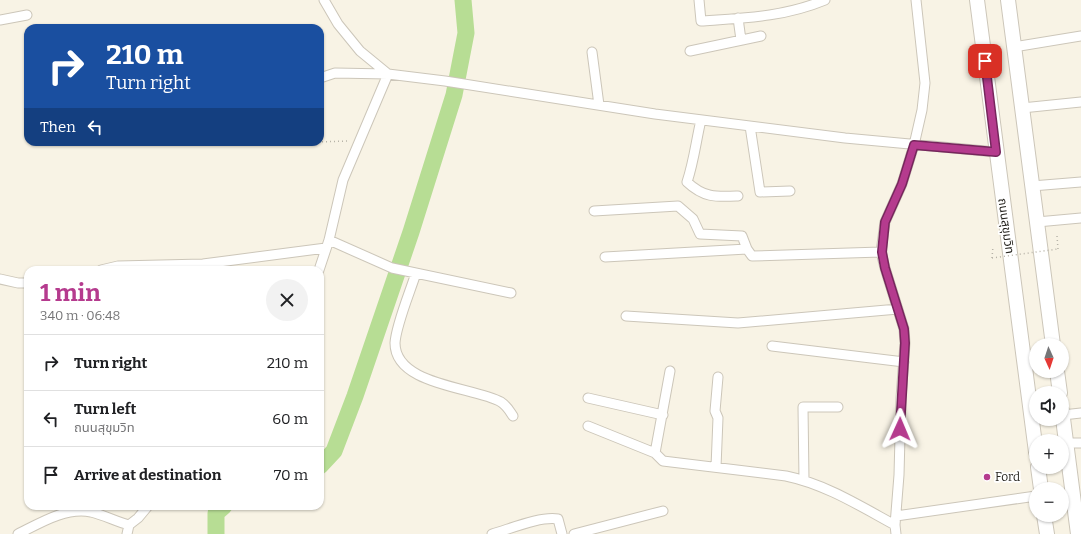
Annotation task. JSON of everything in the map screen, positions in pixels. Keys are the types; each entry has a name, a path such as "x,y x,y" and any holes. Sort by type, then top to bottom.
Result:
{"highway":[{"name":"ถนนสุขุมวิท","path":"977,0 1034,434"},
{"path":"1008,0 1052,338"},
{"path":"1069,459 1077,502 1078,534"},
{"path":"1045,522 1047,534"}],"street":[{"path":"324,0 338,24 360,51 388,74"},
{"path":"699,0 701,21 787,13 809,7 825,0"},
{"path":"895,525 899,475 904,329 885,268 882,252 885,222 902,184 914,145 922,110 925,83 916,0"},
{"path":"0,20 27,15"},
{"path":"738,18 741,40"},
{"path":"690,51 761,36"},
{"path":"1014,47 1081,36"},
{"path":"592,52 599,105"},
{"path":"324,77 334,73 388,74 445,81 701,120 845,138 996,152"},
{"path":"320,266 328,244 344,180 388,74"},
{"path":"1022,108 1081,102"},
{"path":"701,120 695,144 693,165 687,182 696,190 714,197 738,196"},
{"path":"750,126 760,192 790,191"},
{"path":"1032,186 1081,182"},
{"path":"594,211 678,206 693,219 700,234 742,236 752,256 882,252"},
{"path":"1037,222 1081,218"},
{"path":"118,266 203,264 328,244 392,268 511,293"},
{"path":"604,257 747,248"},
{"path":"416,273 397,332 395,345 400,359 412,372 423,377 502,403 508,408 513,416"},
{"path":"0,279 24,283"},
{"path":"626,316 738,323 898,309"},
{"path":"772,346 904,362"},
{"path":"655,453 670,371"},
{"path":"716,467 718,418 715,411 718,377"},
{"path":"588,398 663,415"},
{"path":"804,480 803,408 838,407"},
{"path":"1069,413 1081,413"},
{"path":"588,426 655,453 663,461 786,476 804,480 834,492 895,525 1029,497"},
{"path":"1069,443 1081,443"},
{"path":"18,534 49,518 71,512 91,512 128,530 145,510"},
{"path":"574,534 663,511"},
{"path":"492,534 543,519 552,518 558,519 562,534"}],"path":[{"path":"324,142 360,141"},
{"path":"993,246 992,258 1058,249 1057,236"}],"waterway":[{"path":"324,462 334,451 355,396 411,232 454,95 466,33 463,0"},
{"path":"216,534 216,513 219,510"}],"place":[{"name":"Ford","path":"987,477"}],"route":[{"path":"900,429 905,343 904,329 885,268 882,252 885,222 902,184 914,145 996,152 985,61"}]}
